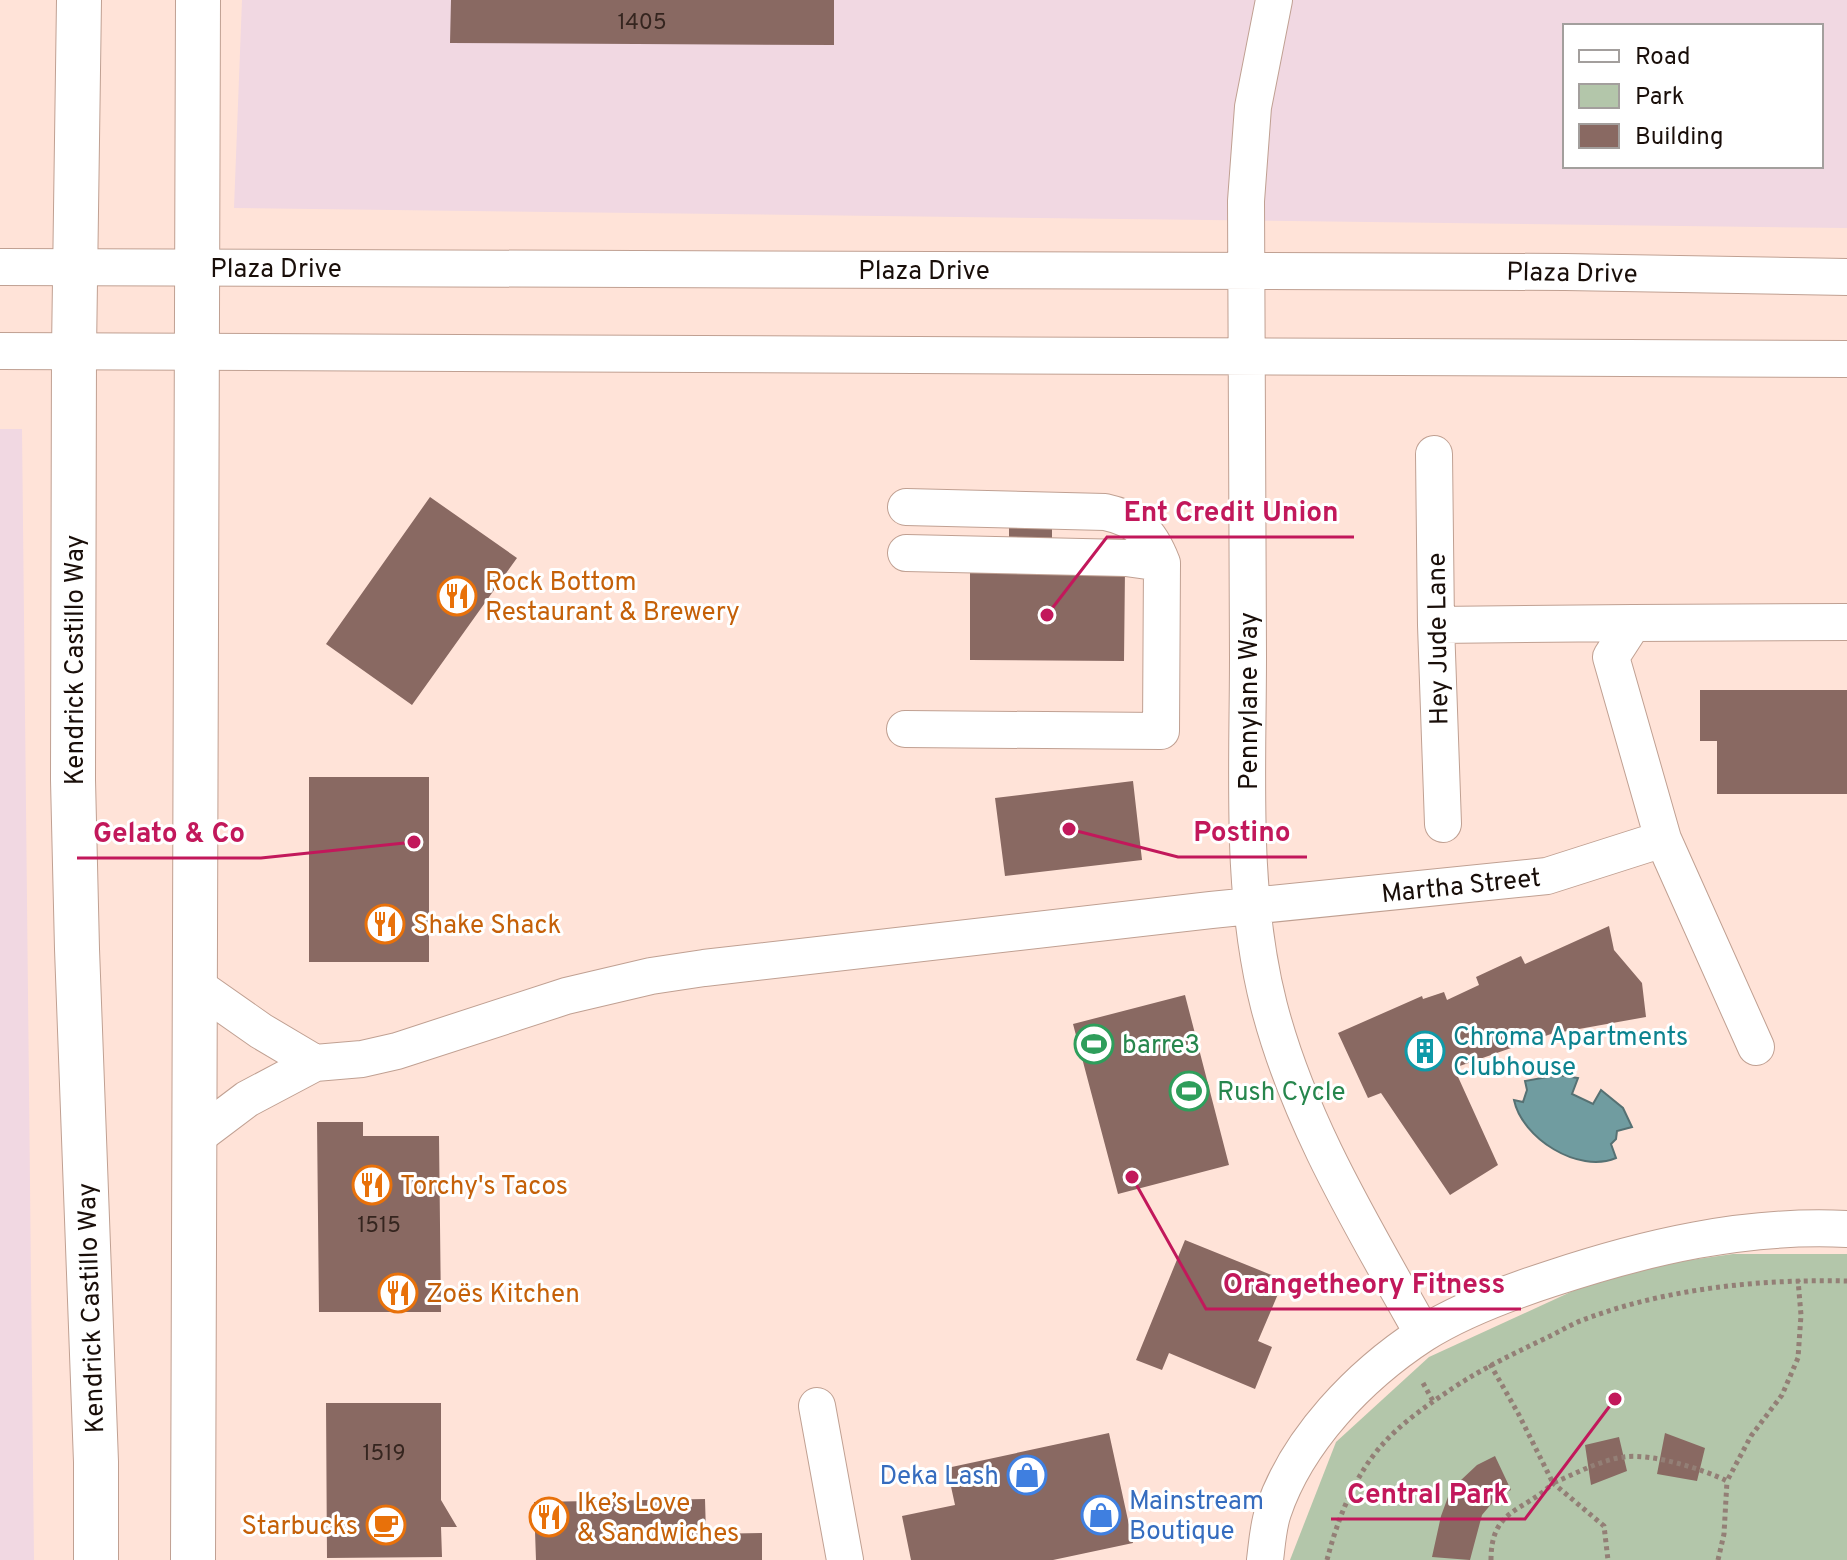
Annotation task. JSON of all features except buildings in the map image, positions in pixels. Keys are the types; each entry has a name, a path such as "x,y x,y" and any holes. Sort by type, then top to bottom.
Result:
{"main road":[{"name":"Kendrick Castillo Way","path":"79,0 73,780 96,1462 96,1560"},
{"path":"193,1560 198,0"}],"street":[{"name":"Pennylane Way","path":"1274,0 1251,126 1247,184 1248,816 1253,907 1265,991 1297,1094 1335,1176 1423,1334"},
{"name":"Plaza Drive","path":"0,267 1549,272 1847,277"},
{"path":"0,351 1847,359"},
{"name":"Hey Jude Lane","path":"1434,454 1443,824"},
{"path":"905,729 1161,731 1159,554 1126,558 906,531"},
{"path":"1436,625 1847,622"},
{"path":"1633,623 1611,657 1663,839 1756,1047"},
{"name":"Martha Street","path":"315,1063 362,1059 397,1051 566,996 682,970 1200,911 1547,876 1663,839"},
{"path":"194,984 261,1031 315,1063"},
{"path":"194,1139 247,1099 315,1063"},
{"path":"1265,1560 1272,1513 1310,1443 1351,1393 1423,1334 1467,1311 1532,1285 1688,1241 1748,1231 1847,1229"},
{"path":"817,1406 845,1560"}],"path":[{"path":"1718,1560 1724,1534 1727,1481 1751,1436 1782,1395 1798,1358 1801,1315 1798,1280"},
{"path":"1327,1560 1334,1533 1353,1489 1381,1445 1433,1401 1490,1364 1588,1318 1653,1300 1729,1285 1798,1280 1847,1281"},
{"path":"1490,1364 1553,1483 1604,1526 1608,1560"},
{"path":"1423,1383 1433,1401"},
{"path":"1491,1560 1491,1540 1500,1522 1520,1506 1538,1498 1553,1483 1624,1457 1663,1461 1705,1471 1727,1481"}],"shaded area":[{"path":"242,0 1847,0 1847,228 234,208"},
{"path":"0,429 22,429 34,1560 0,1560"}],"green space":[{"path":"1733,1254 1847,1254 1847,1560 1290,1560 1336,1442 1429,1357 1588,1284 1669,1263"}],"water":[{"path":"1558,1075 1578,1078 1572,1094 1593,1104 1601,1090 1623,1108 1632,1127 1617,1131 1616,1139 1611,1144 1616,1158 1601,1162 1569,1157 1540,1139 1528,1127 1514,1100 1523,1102 1527,1090 1525,1081"}],"place":[{"name":"Rock Bottom Restaurant & Brewery","path":"457,596"},
{"name":"Ent Credit Union","path":"1047,615"},
{"name":"Postino","path":"1069,829"},
{"name":"Gelato & Co","path":"414,842"},
{"name":"Shake Shack","path":"385,924"},
{"name":"barre3","path":"1094,1044"},
{"name":"Chroma Apartments Clubhouse","path":"1425,1051"},
{"name":"Rush Cycle","path":"1189,1091"},
{"name":"Orangetheory Fitness","path":"1132,1177"},
{"name":"Torchy's Tacos","path":"372,1185"},
{"name":"Zoës Kitchen","path":"398,1293"},
{"name":"Central Park","path":"1615,1399"},
{"name":"Deka Lash","path":"1027,1475"},
{"name":"Mainstream Boutique","path":"1101,1515"},
{"name":"Ike’s Love & Sandwiches","path":"549,1517"},
{"name":"Starbucks","path":"386,1525"}]}
